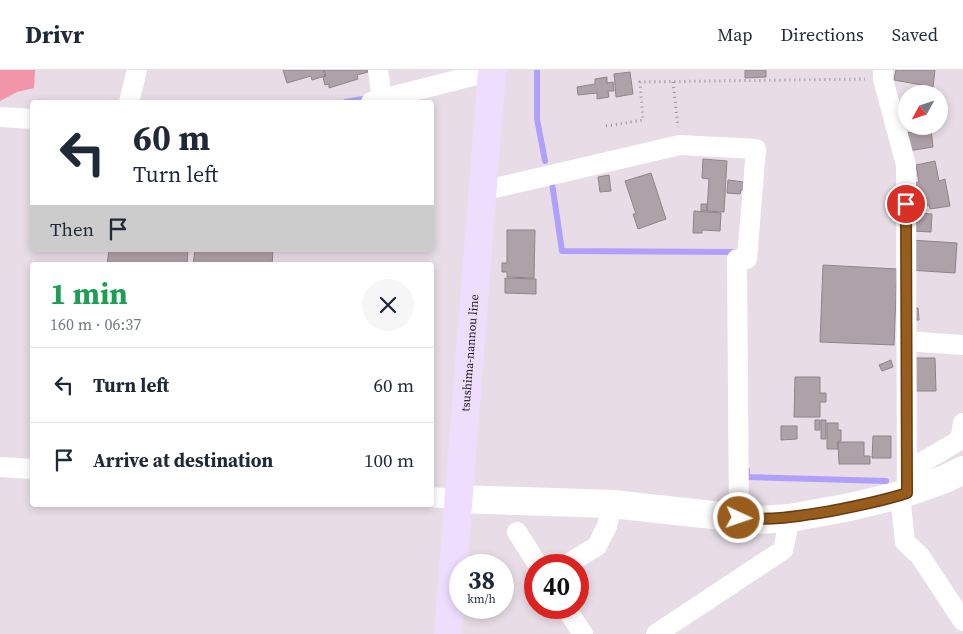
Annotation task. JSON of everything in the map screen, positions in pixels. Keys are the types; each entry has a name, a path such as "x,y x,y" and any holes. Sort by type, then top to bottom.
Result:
{"main road":[{"name":"tsushima-nannou line","path":"448,634 492,72"}],"street":[{"path":"130,100 137,70"},
{"path":"377,100 378,70"},
{"path":"381,100 492,72"},
{"path":"883,74 906,165 905,542 910,564 956,634"},
{"path":"0,117 30,118"},
{"path":"482,191 680,145 756,149 747,259 737,259 739,518"},
{"path":"906,341 963,345"},
{"path":"904,486 961,437 963,423"},
{"path":"0,467 30,469"},
{"path":"434,497 612,504 758,520 790,518 850,507 904,486 945,479 963,470"},
{"path":"584,554 597,546 607,526 612,504"},
{"path":"656,634 783,550 790,518"},
{"path":"517,532 531,554"},
{"path":"905,542 920,556 963,620"},
{"path":"573,619 583,634"}],"path":[{"path":"606,126 643,120 640,82 883,74"},
{"path":"673,82 680,145"}],"shaded area":[{"path":"0,70 35,70 34,88 17,92 0,101"}],"building":[{"path":"283,70 323,70 325,76 312,80 311,76 287,83"},
{"path":"324,70 367,70 368,72 357,75 358,79 329,88 329,84 325,85 323,77 326,76"},
{"path":"745,70 766,70 766,77 745,78"},
{"path":"896,70 935,70 933,85 894,80"},
{"path":"630,72 633,94 616,97 614,74"},
{"path":"607,77 607,83 613,82 614,91 608,91 609,97 597,99 597,93 578,95 577,87 595,84 595,79"},
{"path":"905,135 932,135 933,147 908,151"},
{"path":"703,159 727,161 724,212 707,211 709,179 702,178"},
{"path":"935,161 939,181 945,179 950,206 930,209 929,205 921,207 919,194 915,195 913,183 919,182 916,165"},
{"path":"651,173 666,219 638,229 633,214 636,214 625,181"},
{"path":"609,175 611,191 600,192 598,177"},
{"path":"728,180 744,182 743,190 741,190 740,194 727,193"},
{"path":"701,204 707,204 707,211 701,211"},
{"path":"694,211 721,213 720,231 702,230 702,233 693,233"},
{"path":"913,213 932,214 931,232 912,231"},
{"path":"507,230 535,230 534,278 507,277 507,272 502,272 502,263 507,263"},
{"path":"911,240 957,243 955,273 909,270"},
{"path":"109,252 188,252 187,262 107,262"},
{"path":"195,252 273,252 272,262 193,262"},
{"path":"823,265 897,269 894,345 820,342"},
{"path":"505,278 536,279 536,294 505,293"},
{"path":"910,308 918,308 919,320 910,320"},
{"path":"912,358 935,358 936,391 912,391"},
{"path":"891,360 893,367 882,371 879,365"},
{"path":"795,377 820,377 820,393 826,393 826,402 820,402 820,417 794,417"},
{"path":"815,420 820,420 820,430 815,430"},
{"path":"821,420 826,420 826,439 821,439"},
{"path":"827,423 838,423 838,430 841,430 841,441 838,441 838,449 827,449"},
{"path":"781,426 797,426 797,439 781,440"},
{"path":"873,436 891,436 891,458 872,458"},
{"path":"838,442 864,442 864,456 870,456 870,464 839,464"}],"waterway":[{"path":"537,70 537,119 545,161"},
{"path":"357,100 369,98"},
{"path":"552,183 562,251 737,252"},
{"path":"747,470 747,477 886,481"}],"route":[{"path":"739,518 758,520 790,518 850,507 907,493 906,204"}]}
